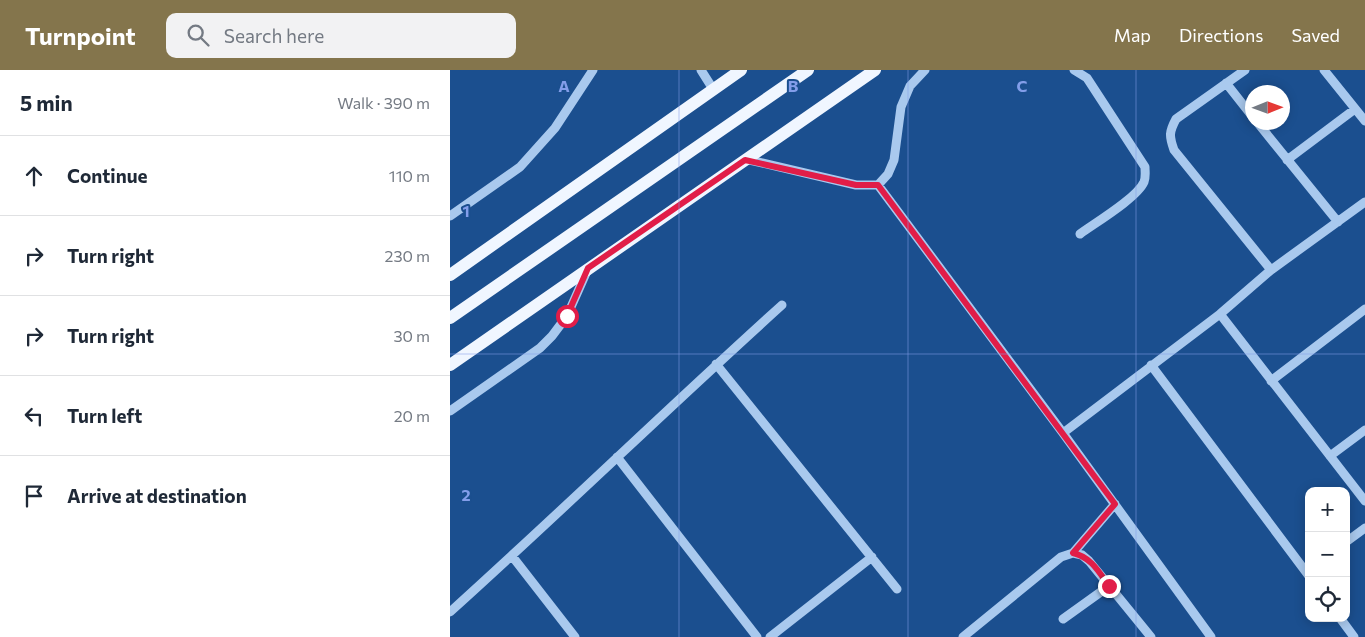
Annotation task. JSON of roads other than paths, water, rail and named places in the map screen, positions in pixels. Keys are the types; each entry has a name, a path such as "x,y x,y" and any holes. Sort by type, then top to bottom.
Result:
{"main road":[{"path":"450,318 808,70"},
{"path":"450,365 875,70"},
{"path":"450,275 738,71"}],"street":[{"path":"450,216 520,167 556,128 593,70"},
{"path":"701,70 713,88"},
{"path":"745,160 856,185 878,185 888,174 894,160 901,107 910,86 924,70"},
{"path":"1074,70 1087,78 1145,167 1143,183 1134,195 1080,234"},
{"path":"1245,70 1176,119 1171,129 1170,137 1174,150 1270,270"},
{"path":"1324,70 1365,121"},
{"path":"1226,83 1245,107"},
{"path":"1287,160 1355,109"},
{"path":"1263,130 1338,222"},
{"path":"878,185 1063,433 1211,637"},
{"path":"1063,433 1220,314 1270,270 1364,204"},
{"path":"450,411 540,348 552,336 567,316 588,268"},
{"path":"450,612 782,305"},
{"path":"1271,381 1365,310"},
{"path":"1220,314 1365,501"},
{"path":"716,364 897,589"},
{"path":"1151,365 1305,569"},
{"path":"1330,456 1365,430"},
{"path":"617,457 757,637"},
{"path":"963,637 1061,557 1073,553 1115,504"},
{"path":"1350,539 1365,528"},
{"path":"1073,553 1082,555 1089,560 1151,637"},
{"path":"512,556 575,637"},
{"path":"770,637 872,557"},
{"path":"1063,619 1109,586"},
{"path":"1343,622 1354,637"}]}
